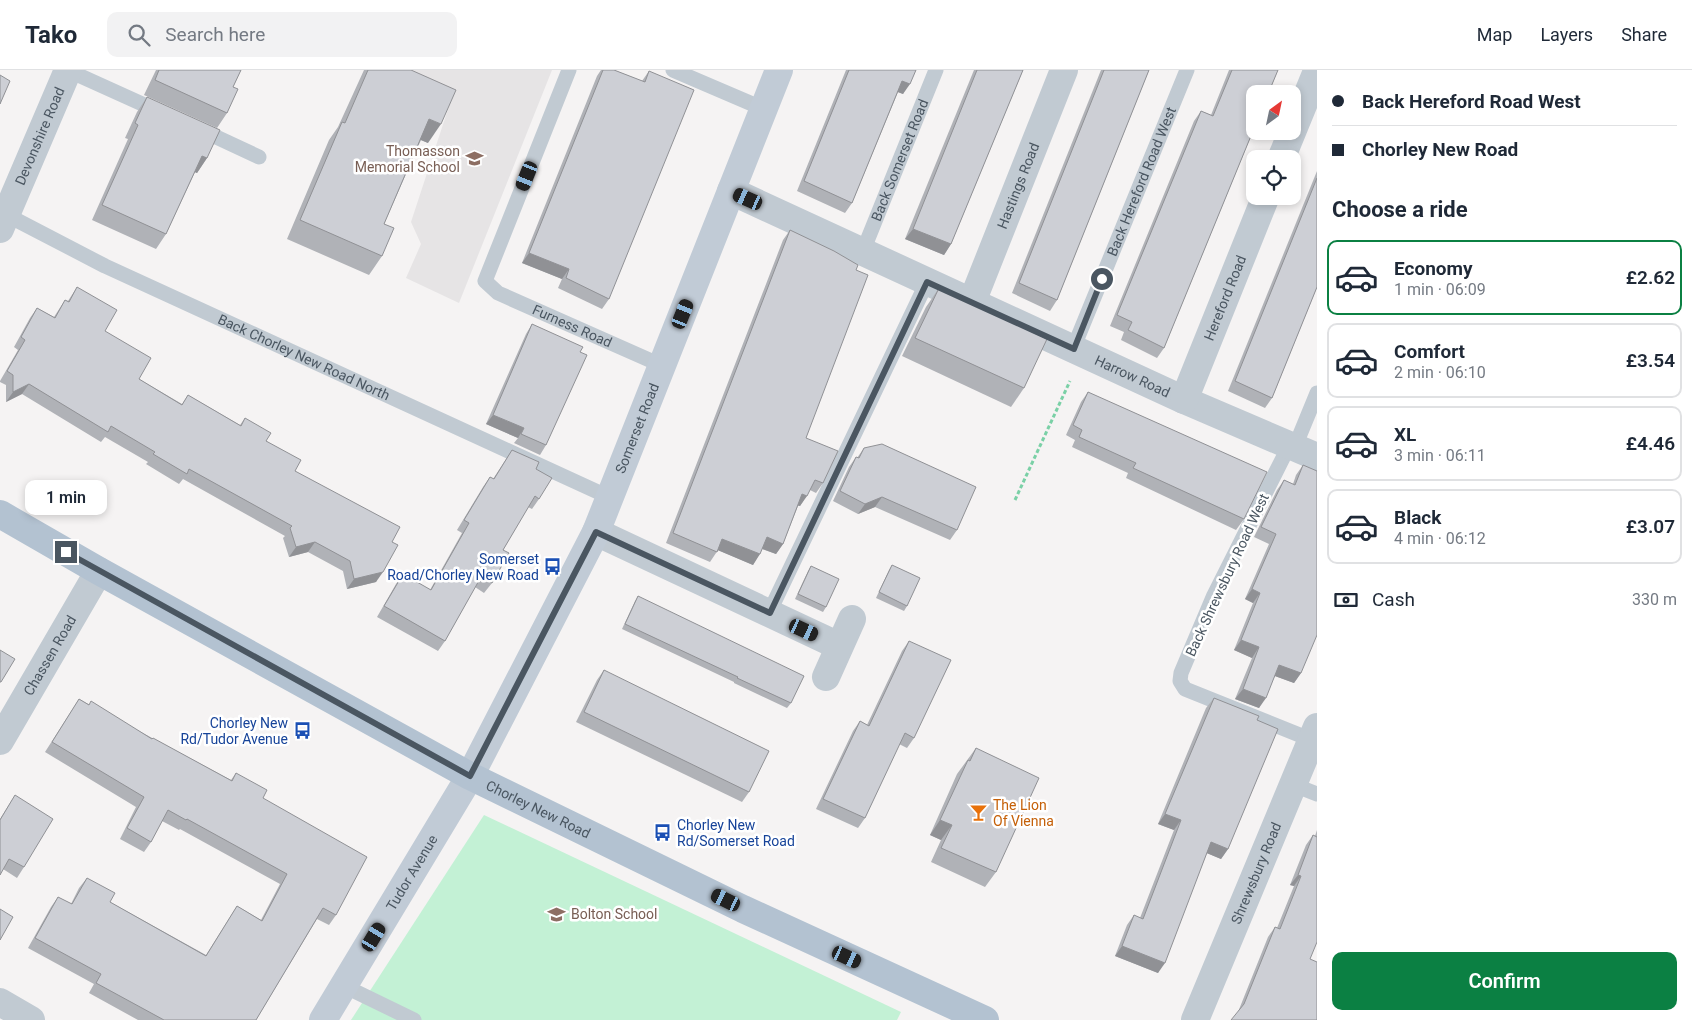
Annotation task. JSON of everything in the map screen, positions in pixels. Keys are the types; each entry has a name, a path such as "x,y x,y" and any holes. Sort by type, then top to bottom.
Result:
{"main road":[{"name":"Chorley New Road","path":"0,514 99,571 470,776 743,909 985,1020"}],"street":[{"name":"Devonshire Road","path":"2,218 67,70"},
{"name":"Somerset Road","path":"470,776 596,532 779,70"},
{"name":"Hastings Road","path":"972,302 1064,70"},
{"path":"1285,150 1317,71"},
{"name":"Harrow Road","path":"731,191 1184,400 1300,451"},
{"name":"Hereford Road","path":"1184,400 1262,205"},
{"path":"596,532 840,646"},
{"name":"Chassen Road","path":"0,741 99,571"},
{"path":"826,676 852,619"},
{"name":"Shrewsbury Road","path":"1195,1020 1305,789 1314,733"},
{"name":"Tudor Avenue","path":"323,1020 470,776"},
{"path":"0,1002 31,1020"}],"lane":[{"path":"67,70 172,117"},
{"name":"Furness Road","path":"569,70 485,281 498,293 663,366"},
{"path":"673,70 764,109"},
{"name":"Back Somerset Road","path":"863,251 936,70"},
{"name":"Back Hereford Road West","path":"1078,351 1187,70"},
{"path":"189,125 259,156"},
{"name":"Back Chorley New Road North","path":"2,218 610,498"},
{"path":"770,613 927,282"},
{"path":"1300,451 1317,394"},
{"name":"Back Shrewsbury Road West","path":"1300,451 1214,595 1181,673 1180,682 1186,689 1314,733"},
{"path":"344,986 414,1020"}],"path":[{"path":"1015,500 1078,351"}],"shaded area":[{"name":"Thomasson Memorial School","path":"408,70 552,70 459,303 406,278 421,244 411,222 452,97"}],"green space":[{"name":"Bolton School","path":"484,815 901,1012 897,1020 351,1020"}],"building":[{"path":"159,70 241,70 233,87 238,89 227,113 155,80"},
{"path":"368,70 411,70 456,90 441,124 429,119 384,224 394,228 382,256 300,220 342,122 345,123"},
{"path":"603,70 614,70 645,82 649,71 694,90 609,299 566,278 569,269 529,253"},
{"path":"849,70 916,70 910,84 902,81 852,203 804,181"},
{"path":"977,70 1023,70 951,244 913,229"},
{"path":"1104,70 1149,70 1057,300 1019,283"},
{"path":"1232,70 1278,70 1272,85 1246,85 1246,140 1249,140 1164,348 1128,330 1132,322 1117,315 1201,111 1213,116"},
{"path":"0,75 10,81 0,104"},
{"path":"147,97 220,130 207,158 202,156 166,234 102,205 138,125 135,123"},
{"path":"1317,178 1317,287 1272,398 1235,381"},
{"path":"790,230 834,251 858,265 856,270 868,275 806,438 838,451 823,483 815,480 807,496 802,494 783,544 767,537 760,554 722,539 717,552 673,533"},
{"path":"77,287 117,310 105,331 151,358 139,379 182,405 188,395 241,426 245,418 271,433 266,441 301,460 295,471 400,527 392,542 398,545 383,572 354,579 350,561 315,542 296,547 290,528 292,526 189,469 187,474 153,454 155,452 111,426 108,432 29,384 13,392 13,375 7,371 25,340 21,337 37,308 55,318 65,300 69,302"},
{"path":"939,288 1047,339 1024,388 915,338"},
{"path":"532,324 583,347 580,352 587,355 546,445 521,434 524,428 493,415"},
{"path":"1088,392 1267,472 1244,519 1133,468 1136,463 1079,437 1082,430 1073,425"},
{"path":"882,444 976,487 957,530 882,497 865,504 840,491 856,457 859,458 864,448"},
{"path":"512,450 539,462 536,469 552,478 539,499 535,496 503,550 509,553 492,583 481,577 445,641 384,606 403,574 431,590 469,523 464,520 490,477 494,479"},
{"path":"1303,465 1317,471 1317,635 1301,673 1279,665 1266,698 1243,689 1259,647 1241,640 1260,593 1252,589 1276,534 1261,527 1284,480 1295,485"},
{"path":"892,565 920,578 907,606 879,592"},
{"path":"811,566 839,579 826,607 798,594"},
{"path":"638,596 804,676 791,703 625,624"},
{"path":"909,641 951,660 914,738 905,733 865,818 823,799 860,721 869,726"},
{"path":"0,650 15,659 1,682 0,682"},
{"path":"604,670 769,751 749,792 584,712"},
{"path":"1214,698 1259,716 1257,720 1278,729 1228,849 1211,842 1165,963 1122,946 1134,915 1143,919 1181,820 1165,814"},
{"path":"79,699 89,705 91,701 152,739 232,781 236,773 267,790 263,798 367,857 336,915 323,908 256,1020 164,1020 96,983 101,974 35,938 58,897 72,904 87,878 115,893 110,902 206,956 237,906 262,921 287,874 168,810 151,842 127,828 144,797 52,742"},
{"name":"The Lion Of Vienna","path":"976,748 1039,778 996,872 941,848 952,825 940,820 968,760 970,761"},
{"path":"15,795 53,819 24,867 9,859 0,875 0,820"},
{"path":"1313,835 1317,837 1317,942 1310,959 1317,962 1317,1020 1231,1020 1244,1004 1275,927 1280,929 1301,876 1298,875"},
{"path":"0,909 13,917 0,940"}],"place":[{"name":"Thomasson Memorial School","path":"474,159"},
{"name":"Somerset Road/Chorley New Road","path":"553,567"},
{"name":"Chorley New Rd/Tudor Avenue","path":"302,731"},
{"name":"The Lion Of Vienna","path":"979,813"},
{"name":"Chorley New Rd/Somerset Road","path":"663,833"},
{"name":"Bolton School","path":"557,914"}],"route":[{"path":"66,552 470,776 596,532 770,613 927,282 1074,349 1102,279"}]}
